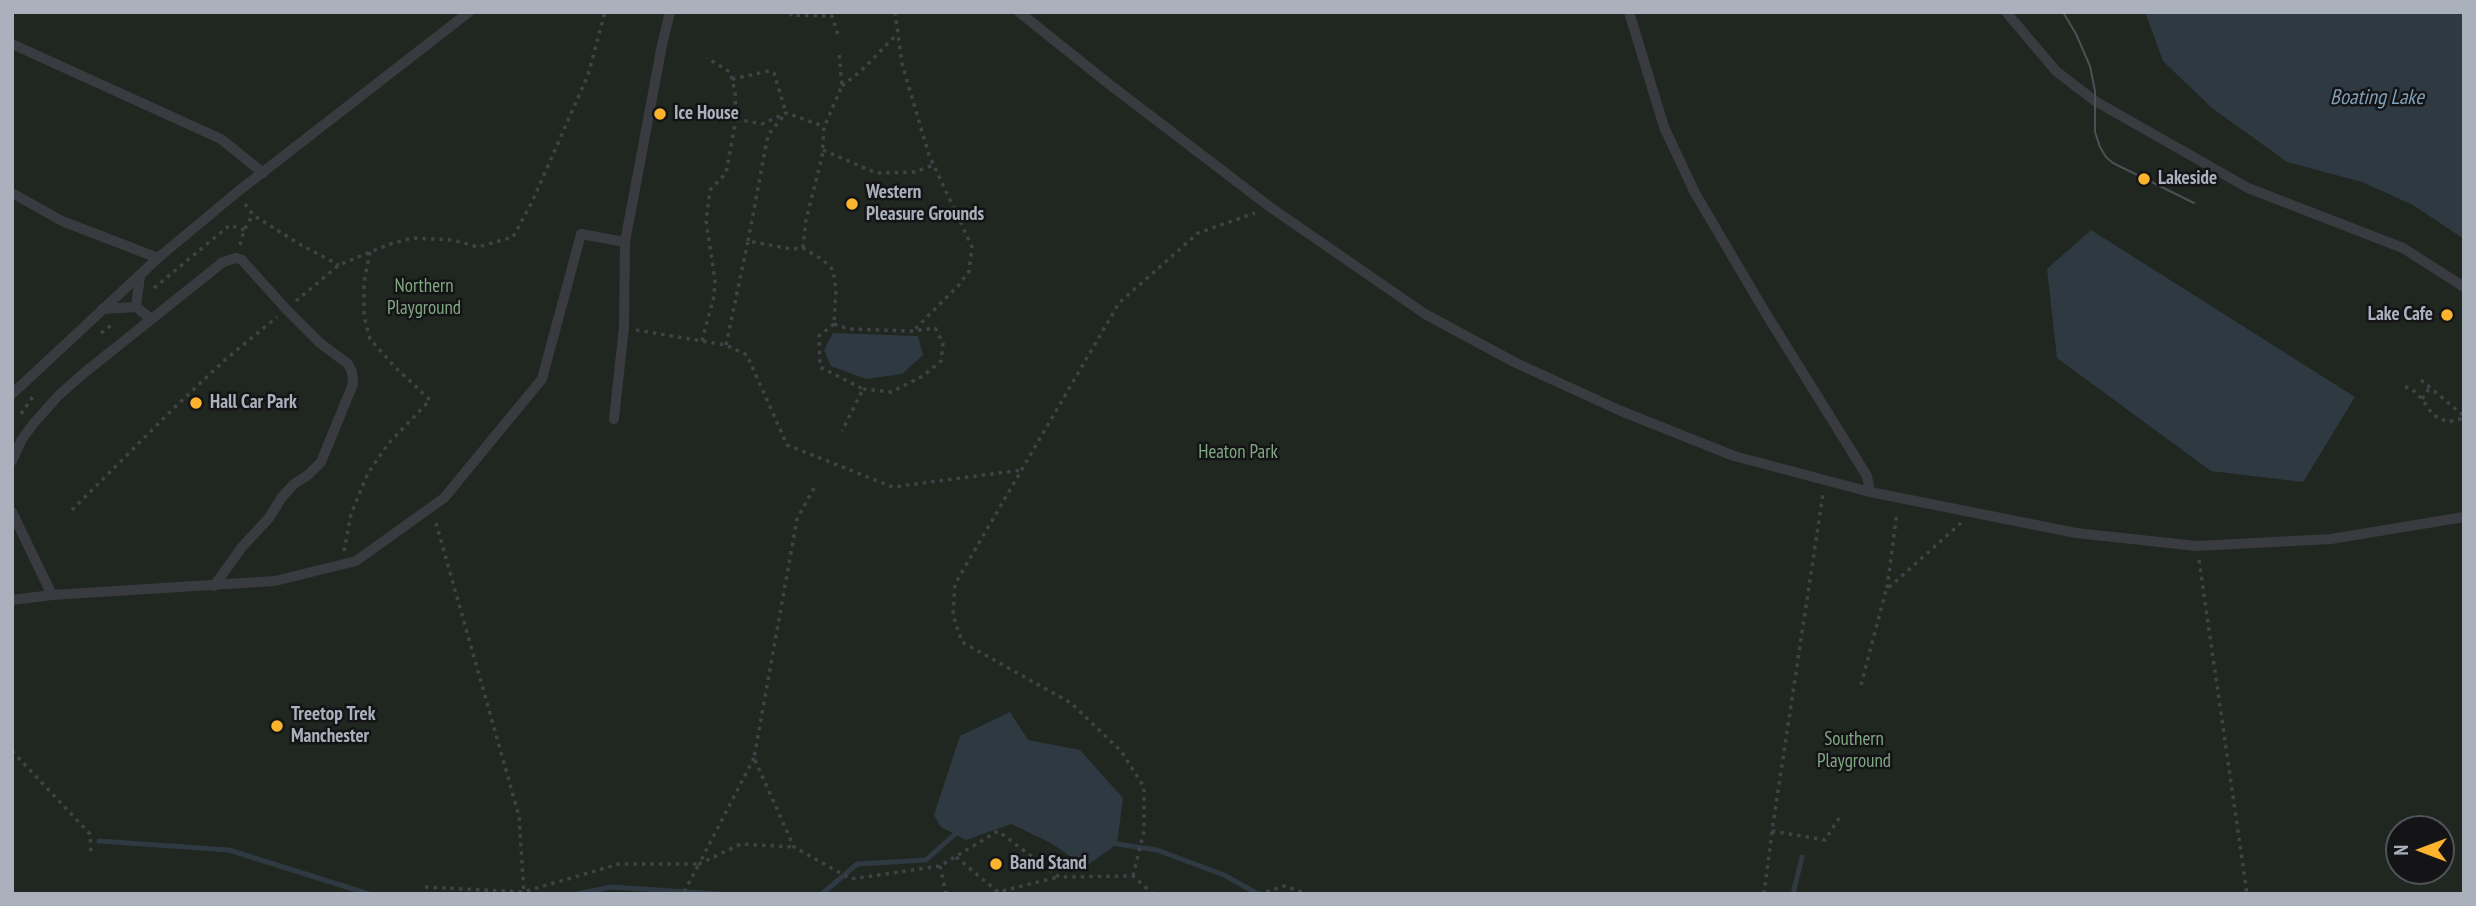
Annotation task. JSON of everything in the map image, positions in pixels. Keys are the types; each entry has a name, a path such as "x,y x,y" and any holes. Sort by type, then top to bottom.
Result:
{"lane":[{"path":"12,394 158,258 236,193 469,12"},
{"path":"614,419 624,327 625,242 670,12"},
{"path":"1019,12 1270,207 1425,314 1516,363 1621,411 1734,456 1870,492 1973,513 2076,533 2197,546 2331,539 2464,517"},
{"path":"1629,12 1664,127 1695,193 1867,476 1870,492"},
{"path":"2006,12 2056,71 2095,101 2248,188 2403,248 2464,287"},
{"path":"12,44 221,139 263,173"},
{"path":"12,194 62,221 158,258"},
{"path":"12,600 275,581 356,561 444,498 542,379 581,234 625,242"},
{"path":"12,461 22,439 58,396 150,318 223,262 236,258 247,264 320,343 348,364 353,384 321,462 282,497 269,518 242,547 214,586"},
{"path":"136,307 140,276"},
{"path":"102,309 136,307 150,318"},
{"path":"12,512 52,596"}],"path":[{"path":"72,510 202,382 339,265 412,238 453,240 478,247 513,237 532,202 588,75 605,12"},
{"path":"791,12 791,15 832,16 839,38"},
{"path":"895,12 902,64 914,109 933,165 972,247 969,271 959,285 913,331"},
{"path":"803,248 824,127 842,86 861,71 897,34"},
{"path":"839,52 842,86"},
{"path":"702,341 715,288 706,221 710,190 726,173 736,119 736,91 730,72 707,58"},
{"path":"732,79 769,71 774,73 786,113"},
{"path":"736,119 762,124 786,113 824,127"},
{"path":"726,345 768,135 786,113"},
{"path":"762,124 768,135"},
{"path":"822,150 876,173 915,172 933,165"},
{"path":"236,193 253,215 339,265"},
{"path":"1133,876 1144,831 1144,787 1121,751 1071,703 962,642 953,615 955,584 1119,303 1198,233 1270,207"},
{"path":"236,258 244,230 253,215"},
{"path":"748,242 791,249 803,248 823,260 832,270 836,290 834,324 819,336 820,368 863,390 891,392 923,376 941,361 943,342 936,328 913,331 849,329 834,324"},
{"path":"346,564 344,549 351,514 368,473 388,444 430,400 370,339 364,316 364,283 370,252"},
{"path":"624,327 726,345 747,355 787,445 893,487 1022,470"},
{"path":"2405,387 2412,387 2433,415 2448,422 2462,418 2421,380"},
{"path":"2422,398 2430,387"},
{"path":"842,431 863,390"},
{"path":"1764,894 1825,480"},
{"path":"683,894 754,758 797,519 814,488"},
{"path":"1861,685 1886,590 1899,498"},
{"path":"432,509 519,816 523,893"},
{"path":"1886,590 1973,513"},
{"path":"2197,546 2247,894"},
{"path":"12,751 90,834 91,853"},
{"path":"754,758 794,847"},
{"path":"1772,831 1825,840 1842,815"},
{"path":"425,887 523,893 619,864 699,864 741,844 794,847 850,879 940,866 998,831 1059,877"},
{"path":"956,857 998,891 1059,877 1133,876 1153,894"},
{"path":"940,866 946,894"},
{"path":"1258,894 1285,886 1307,894"}],"green space":[{"name":"Heaton Park","path":"12,12 2464,12 2464,894 12,894"}],"water":[{"name":"Boating Lake","path":"2145,12 2464,12 2464,239 2413,205 2362,182 2287,162 2212,108 2163,61"},
{"path":"2091,230 2355,397 2303,482 2211,471 2057,358 2047,269"},
{"path":"833,333 918,336 923,355 902,374 866,379 831,366 824,350"},
{"path":"1010,712 1028,740 1080,750 1123,798 1117,844 1085,867 1051,843 1011,824 966,840 941,827 934,815 960,736"}],"waterway":[{"path":"822,894 857,864 926,860 955,834"},
{"path":"99,841 229,850 369,894"},
{"path":"1117,844 1157,850 1224,875 1258,894"},
{"path":"1793,894 1802,857"},
{"path":"577,894 611,887 719,894"}],"tram line":[{"path":"2063,12 2090,66 2095,91 2095,132 2106,157 2194,203"}],"place":[{"name":"Ice House","path":"660,114"},
{"name":"Lakeside","path":"2144,179"},
{"name":"Western Pleasure Grounds","path":"852,204"},
{"name":"Lake Cafe","path":"2447,315"},
{"name":"Hall Car Park","path":"196,403"},
{"name":"Treetop Trek Manchester","path":"277,726"},
{"name":"Band Stand","path":"996,864"}],"park label":[{"name":"Northern Playground","path":"424,298"},
{"name":"Southern Playground","path":"1854,751"}]}
